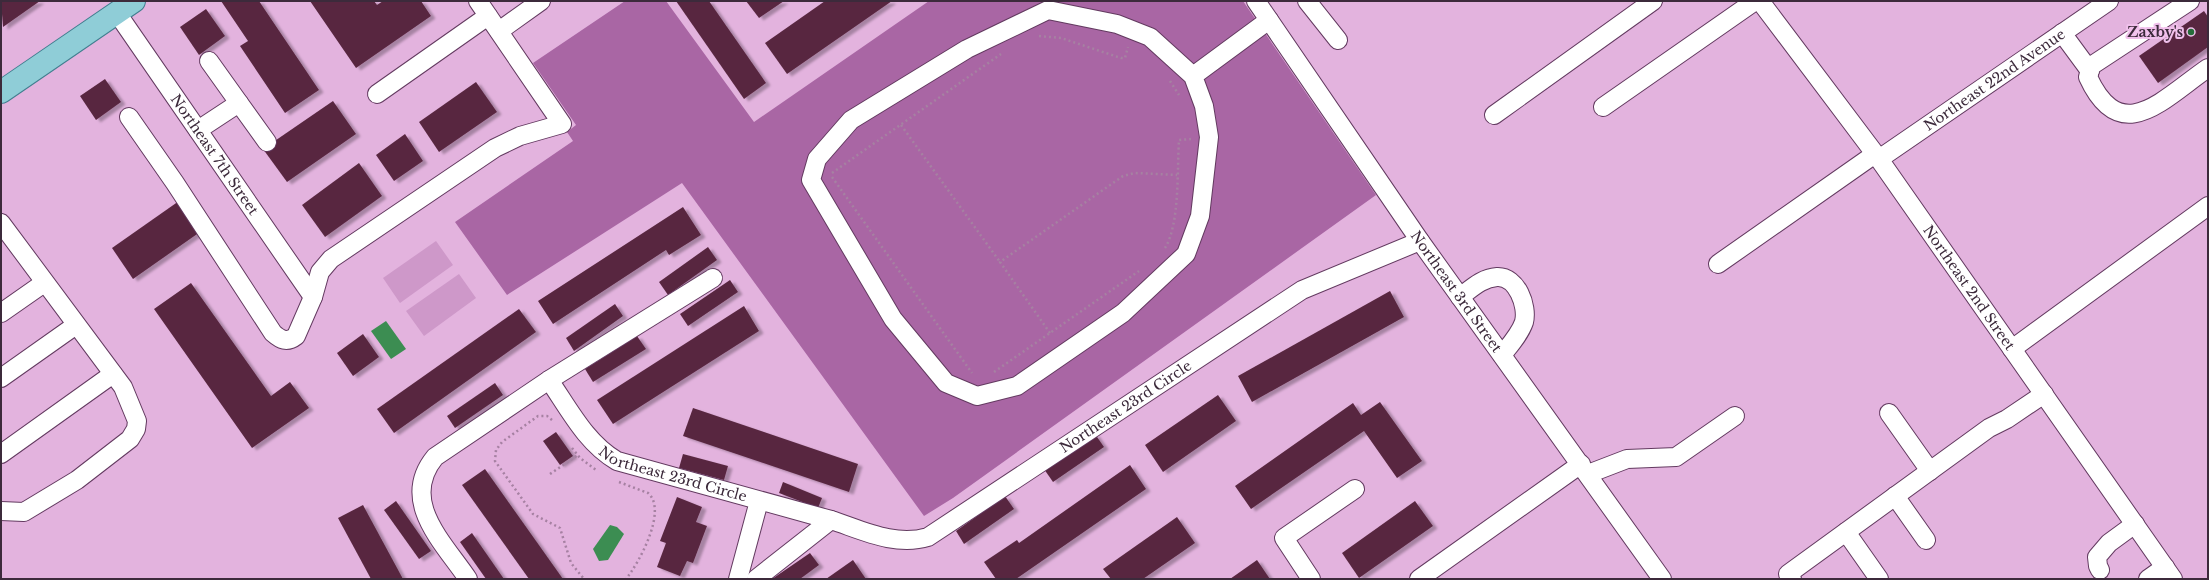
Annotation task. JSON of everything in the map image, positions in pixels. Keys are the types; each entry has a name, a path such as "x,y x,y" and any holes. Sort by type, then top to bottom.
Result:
{"main road":[{"path":"1,92 125,7"}],"street":[{"path":"499,31 541,1"},
{"name":"Northeast 3rd Street","path":"1256,1 1420,241 1585,469 1662,579"},
{"path":"1307,1 1338,40"},
{"path":"1494,115 1653,1"},
{"path":"1603,107 1755,1"},
{"name":"Northeast 2nd Street","path":"1760,1 1877,156 2169,573"},
{"name":"Northeast 22nd Avenue","path":"1718,264 2109,1"},
{"path":"2190,1 2091,66 2088,77 2098,98 2110,109 2124,115 2144,112 2208,68"},
{"name":"Northeast 7th Street","path":"125,7 198,130 313,297"},
{"path":"128,117 175,183 273,333 281,340 291,340 296,336 313,297 320,272 325,264 336,255 495,148 520,136 562,124 483,8 377,94"},
{"path":"1048,10 1117,24 1150,37 1193,76 1204,106 1209,137 1200,216 1186,254 1123,313 1017,386 983,388 977,396 946,383 893,319 811,180 817,159 851,120 967,48 1048,10"},
{"path":"1193,76 1269,20"},
{"path":"2062,33 2090,71"},
{"path":"209,61 268,142"},
{"path":"198,130 239,103"},
{"path":"2012,349 2208,206"},
{"path":"1,511 24,512 77,480 130,439 136,429 137,420 123,387 44,283 4,234"},
{"name":"Northeast 23rd Circle","path":"549,380 591,441 605,454 617,461 831,520 889,539 916,541 928,538 1302,290 1420,241"},
{"path":"1460,297 1483,280 1499,277 1511,282 1520,294 1525,312 1524,322 1518,334 1502,355"},
{"path":"468,579 426,518 420,496 424,474 435,457 549,380 713,278"},
{"path":"1,313 44,283"},
{"path":"1,378 76,325"},
{"path":"1,454 113,374"},
{"path":"1792,579 1788,574 1989,428 2007,420 2044,394"},
{"path":"1889,413 1930,471"},
{"path":"1419,579 1585,469 1627,458 1676,458 1735,416"},
{"path":"1311,579 1284,538 1355,489"},
{"path":"1895,496 1926,540"},
{"path":"738,579 759,501"},
{"path":"756,579 831,520"},
{"path":"2100,570 2097,557 2109,543 2135,524"},
{"path":"1846,532 1879,579"},
{"path":"2148,579 2169,573"}],"path":[{"path":"1037,36 1061,38 1120,58 1125,58 1128,46 1131,44"},
{"path":"1007,50 830,174 983,388 1050,333 1145,267"},
{"path":"1169,79 1180,96"},
{"path":"901,125 1050,333"},
{"path":"1161,253 1171,238 1175,222 1179,140 1191,139 1195,136"},
{"path":"1000,262 1123,176 1135,173 1177,175"},
{"path":"554,423 547,416 538,416 502,442 496,450 495,461 533,514 560,528 571,563 584,579"},
{"path":"570,445 578,455 599,472"},
{"path":"550,474 581,453"},
{"path":"616,480 648,493 652,496 655,509 649,538 643,553 626,579"}],"shaded area":[{"path":"625,1 666,1 754,122 929,1 1243,1 1376,195 953,498 924,516 682,183 507,295 455,222 573,141 567,132 576,125 533,63"},
{"path":"436,241 453,265 400,303 383,278"},
{"path":"459,274 476,298 424,336 406,311"},
{"path":"386,321 406,349 391,359 371,331"},
{"path":"610,525 617,527 624,534 608,560 599,561 593,549"}],"building":[{"path":"1,1 40,1 3,27"},
{"path":"221,1 259,1 319,90 285,113 240,46 248,41"},
{"path":"310,1 374,1 377,5 383,1 421,1 431,16 356,68"},
{"path":"676,1 709,1 766,83 744,99"},
{"path":"746,1 784,1 759,18"},
{"path":"825,1 892,1 787,74 765,43"},
{"path":"206,9 225,36 199,55 180,27"},
{"name":"Zaxby's","path":"2204,11 2208,17 2208,47 2158,83 2139,56"},
{"path":"105,79 121,102 96,120 80,96"},
{"path":"476,82 497,112 439,152 419,122"},
{"path":"333,101 356,134 287,182 263,149"},
{"path":"405,134 423,161 394,181 376,155"},
{"path":"359,163 382,196 325,237 302,205"},
{"path":"179,201 200,232 133,279 112,248"},
{"path":"683,207 701,235 669,255 666,250 553,324 538,301"},
{"path":"708,247 717,260 668,295 659,282"},
{"path":"730,280 738,292 688,326 680,314"},
{"path":"191,283 271,396 290,382 309,408 252,448 154,309"},
{"path":"1390,291 1404,317 1252,402 1238,376"},
{"path":"615,304 623,316 574,351 566,338"},
{"path":"744,306 759,331 613,424 597,400"},
{"path":"519,309 536,332 394,433 377,409"},
{"path":"363,334 379,357 353,376 337,353"},
{"path":"637,336 646,349 593,382 585,369"},
{"path":"495,383 503,395 455,428 447,416"},
{"path":"1218,395 1236,421 1163,472 1145,445"},
{"path":"1380,402 1422,461 1397,478 1364,431 1251,509 1235,486 1353,403 1361,415"},
{"path":"693,408 858,464 849,492 683,436"},
{"path":"556,432 573,456 560,465 543,441"},
{"path":"1095,434 1104,447 1053,482 1044,469"},
{"path":"683,454 728,466 724,480 679,468"},
{"path":"1130,465 1146,489 1016,579 996,579 984,562 1017,540 1019,543"},
{"path":"485,469 563,579 529,579 462,485"},
{"path":"783,482 822,498 818,508 779,493"},
{"path":"1005,496 1014,509 964,544 956,531"},
{"path":"677,497 702,507 696,522 707,526 693,563 687,561 680,576 657,567 666,543 660,541"},
{"path":"396,501 431,551 419,559 384,510"},
{"path":"1415,501 1433,526 1359,578 1342,553"},
{"path":"363,505 403,579 371,579 338,518"},
{"path":"1177,517 1195,543 1143,579 1111,579 1103,569"},
{"path":"472,533 504,579 486,579 460,542"},
{"path":"810,553 819,565 800,579 772,579"},
{"path":"853,560 866,579 826,579"},
{"path":"1257,560 1270,579 1230,579"}],"place":[{"name":"Zaxby's","path":"2191,32"}]}
